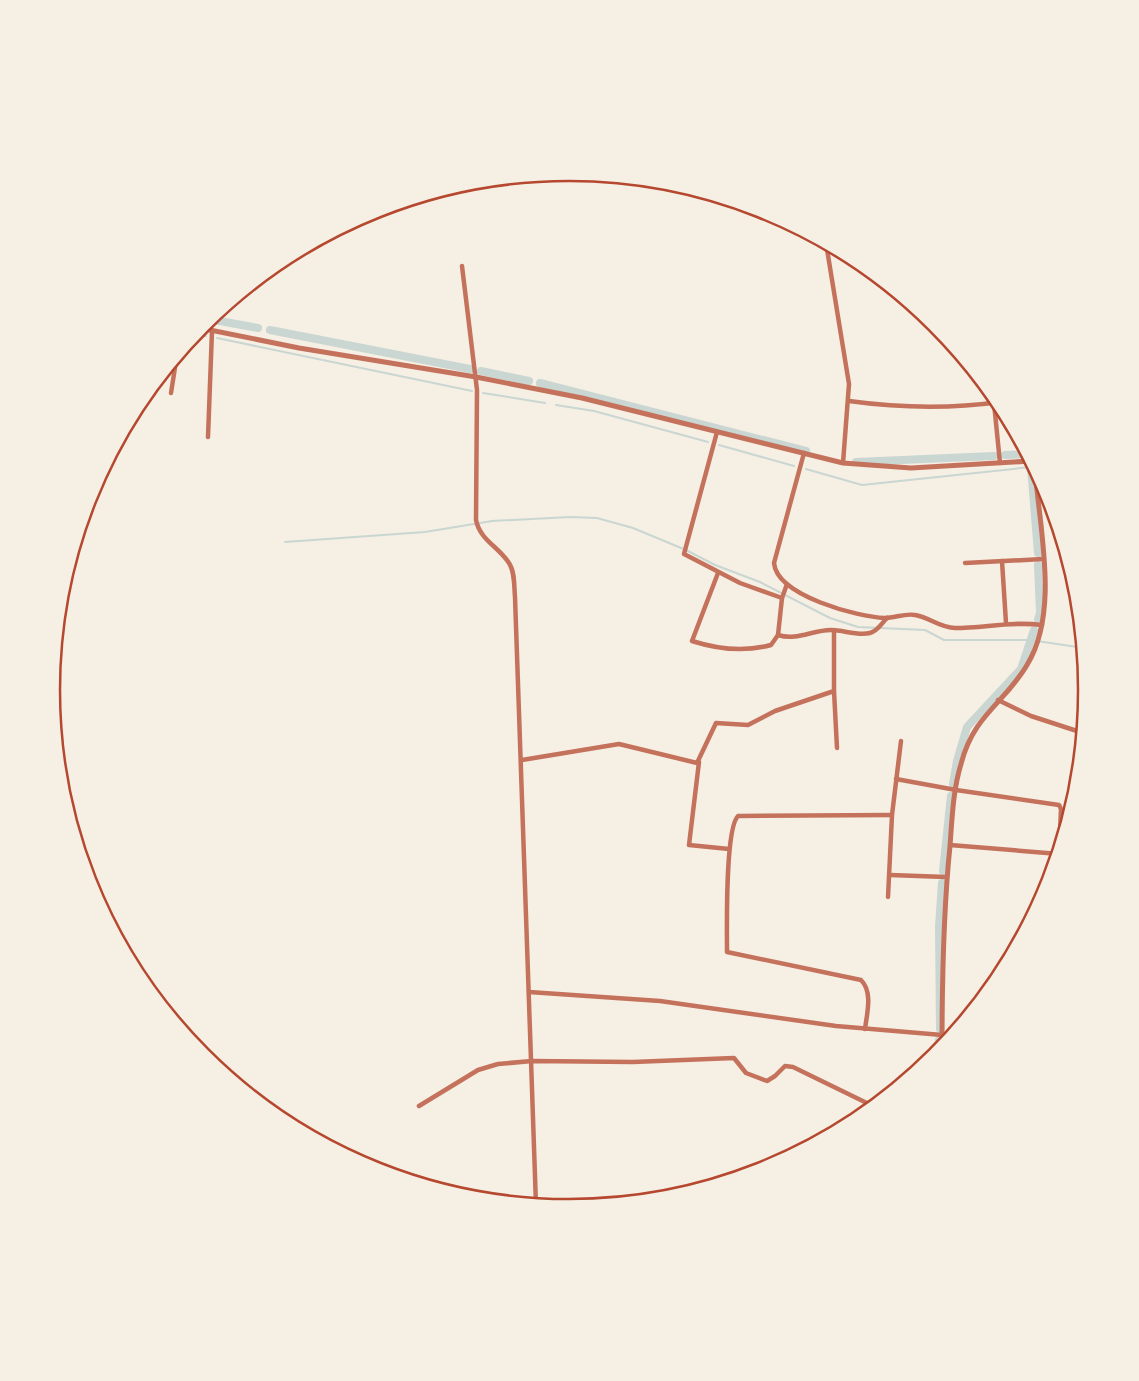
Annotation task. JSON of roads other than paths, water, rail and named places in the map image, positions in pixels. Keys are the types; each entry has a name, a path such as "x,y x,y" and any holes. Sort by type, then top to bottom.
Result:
{"street":[{"path":"827,251 846,357 849,401 843,463"},
{"path":"462,266 476,377 477,527 509,562 513,576 522,760 536,1199"},
{"path":"209,330 299,348 476,377 582,398 843,463 911,468 1024,461"},
{"path":"208,437 212,331"},
{"path":"171,393 176,367"},
{"path":"849,401 890,406 946,408 990,403"},
{"path":"998,414 1000,463"},
{"path":"716,432 688,545 684,554 718,573 783,596"},
{"path":"804,453 774,563 786,585 830,606 857,614 887,618 912,614 937,625 953,628 1006,623 1041,628"},
{"path":"529,992 660,1001 865,1029 942,1035 946,877 956,790 968,742 976,726 1028,664 1041,628 1044,600 1043,559 1037,489"},
{"path":"965,563 1043,559"},
{"path":"1002,561 1006,623"},
{"path":"718,573 692,641 716,648 746,648 771,645 778,635 786,585"},
{"path":"778,635 790,637 834,630 866,634 876,630 887,618"},
{"path":"834,630 834,691 837,748"},
{"path":"730,849 689,846 699,762 716,723 748,725 775,711 834,691"},
{"path":"998,700 1031,716 1077,731"},
{"path":"888,897 892,815 901,741"},
{"path":"522,760 619,744 699,762"},
{"path":"896,779 1059,805 1061,809 1060,828"},
{"path":"865,1029 868,999 866,988 860,980 727,952 730,849 733,824 738,816 892,815"},
{"path":"950,845 1052,853"},
{"path":"890,874 946,877"},
{"path":"419,1106 478,1070 498,1064 532,1061 633,1062 734,1058 746,1073 767,1081 788,1065 868,1104"}],"waterway":[{"path":"219,321 258,328"},
{"path":"270,330 470,369"},
{"path":"217,338 472,391"},
{"path":"481,371 529,381"},
{"path":"540,383 806,451"},
{"path":"483,393 545,403"},
{"path":"556,405 594,411 708,442"},
{"path":"719,445 794,466"},
{"path":"1005,455 1020,454"},
{"path":"856,462 994,456"},
{"path":"806,469 862,485 1027,467"},
{"path":"1032,478 1038,553"},
{"path":"285,542 425,532 492,521 570,517 597,518 633,528 686,550 715,565 760,582 830,618 858,627 925,630 944,640 1030,640 1077,647"},
{"path":"1038,565 1040,613 1038,619"},
{"path":"953,784 957,761 967,727 1021,669 1034,630"},
{"path":"943,871 951,796"},
{"path":"940,1029 939,927 942,883"}]}
